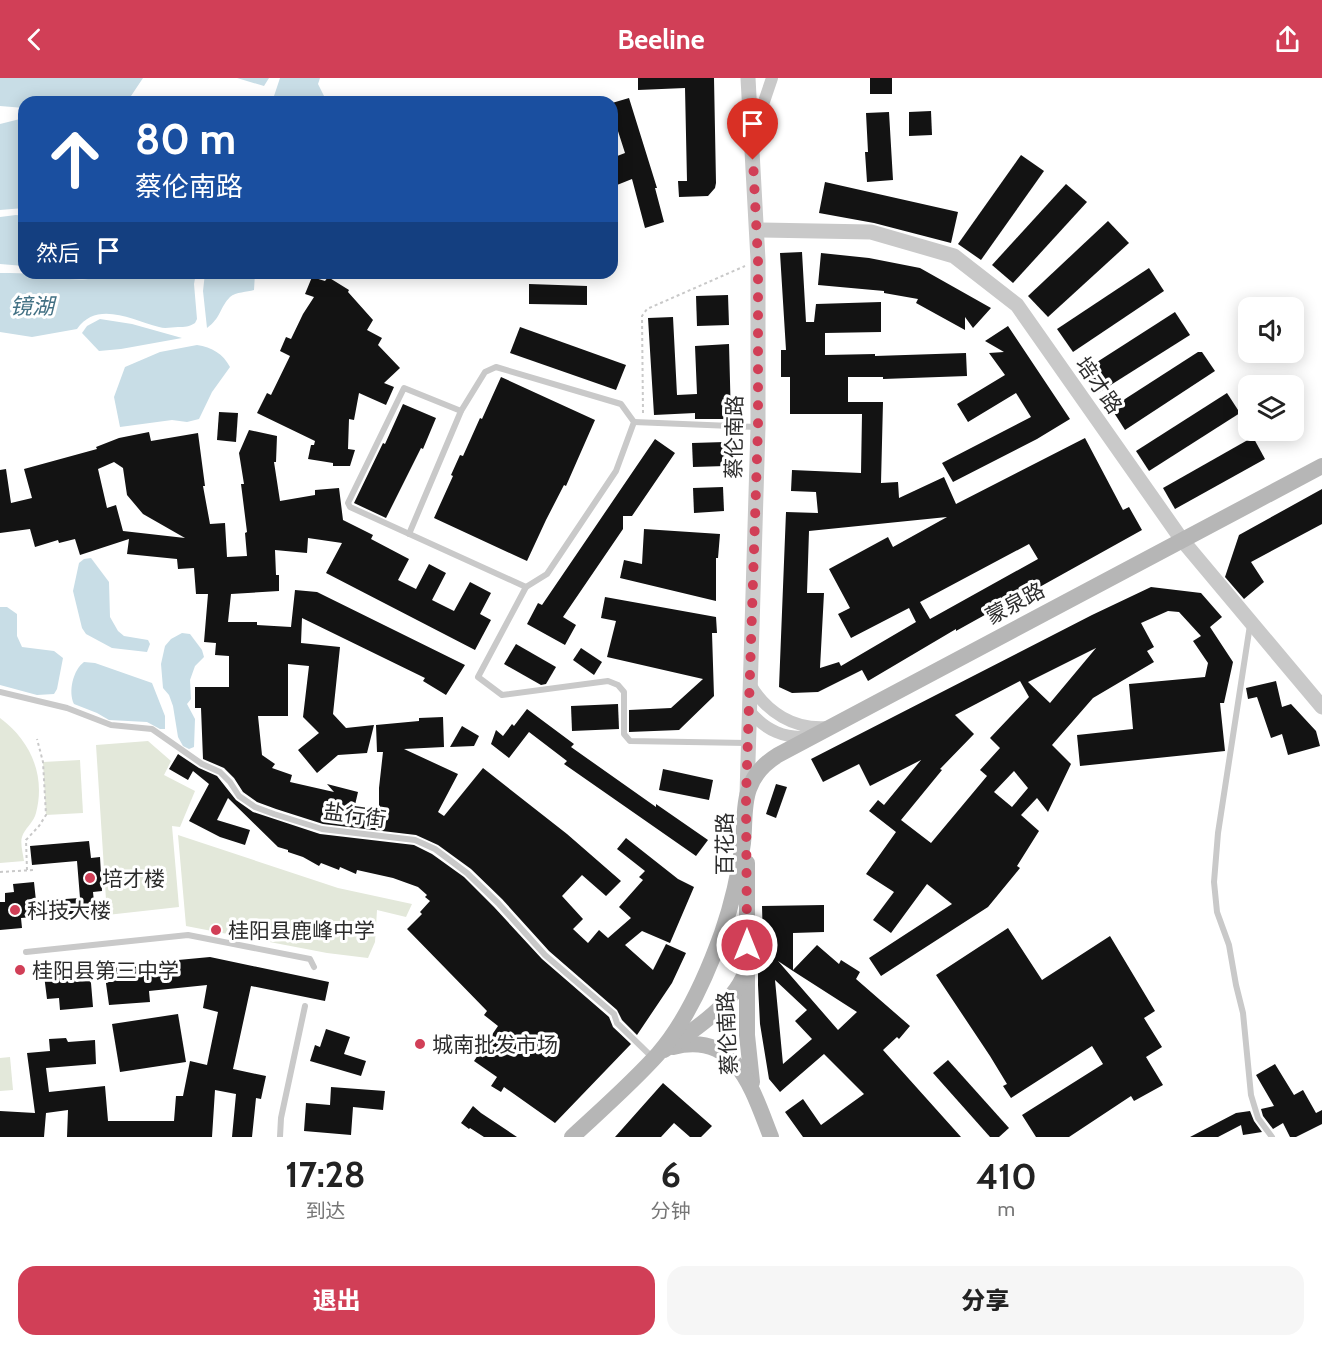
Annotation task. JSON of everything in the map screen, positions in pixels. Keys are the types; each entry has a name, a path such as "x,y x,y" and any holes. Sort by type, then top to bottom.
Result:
{"main road":[{"name":"蒙泉路","path":"746,797 752,781 762,767 778,755 1322,466"},
{"name":"百花路","path":"656,1056 688,1008 722,933 741,852 746,797"},
{"name":"百花路","path":"572,1137 656,1056 694,1030 742,982 747,966 746,797"},
{"name":"蔡伦南路","path":"747,966 748,1050 755,1097"},
{"name":"蔡伦南路","path":"656,1056 667,1049 687,1045 717,1050 742,1070 771,1137"}],"street":[{"name":"蔡伦南路","path":"746,797 758,427 758,260 748,78"},
{"path":"752,136 772,78"},
{"name":"培才路","path":"757,230 871,232 954,256 1017,305 1182,540 1322,707"},
{"path":"750,684 768,708 785,719 813,727 832,726"},
{"path":"749,710 762,724 777,733 796,737 814,735"}],"lane":[{"path":"409,534 461,411 485,372 496,367 621,405 634,422"},
{"path":"461,411 404,388 348,503 350,507 526,587"},
{"path":"634,422 758,427"},
{"path":"634,422 616,471 547,574 526,587 478,678 502,695 608,681 618,685 624,692 624,734 630,741 748,742"},
{"path":"1250,621 1218,833 1214,882 1217,912 1229,945 1243,1013 1251,1095 1258,1118 1272,1137"},
{"name":"盐行街","path":"0,692 67,708 111,726 152,729 202,764 220,772 230,782 238,796 255,807 274,814 322,829 416,840 435,849 467,873 545,955 614,1014 617,1023 656,1056"},
{"path":"26,952 188,935 310,959 314,967"},
{"path":"280,1137 281,1118 305,1006"}],"path":[{"path":"643,422 642,316 647,309 758,260"},
{"path":"27,870 26,840 46,815 43,762 38,739"},
{"path":"0,872 34,870"}],"shaded area":[{"path":"0,718 20,737 33,760 39,785 39,799 36,813 21,839 24,861 0,863"},
{"path":"148,741 171,761 164,775 195,791 180,827 172,826 179,907 107,915 96,745"},
{"path":"80,760 83,813 46,815 43,762"},
{"path":"178,835 338,888 412,904 406,917 377,910 375,942 368,958 327,953 186,926"},
{"path":"10,1057 13,1090 0,1091 0,1058"}],"water":[{"path":"0,78 143,78 131,96 18,96 18,108 0,106"},
{"path":"237,78 269,78 264,86"},
{"path":"280,78 320,78 318,84 324,96 274,96"},
{"path":"18,120 18,208 0,210 0,124"},
{"name":"镜湖","path":"18,215 18,266 0,264 0,217"},
{"name":"镜湖","path":"0,273 18,274 18,279 195,279 197,319 189,326 164,328 115,314 105,314 94,315 85,320 77,329 32,337 0,332"},
{"path":"204,279 255,279 254,290 232,295 207,328 203,291"},
{"name":"镜湖","path":"100,319 132,324 182,338 99,351 82,333 87,326"},
{"path":"197,345 208,347 216,352 230,367 212,392 199,419 120,427 114,397 125,367 160,352"},
{"path":"91,558 109,582 110,617 118,631 124,636 148,640 150,644 147,652 112,648 86,634 82,628 73,591 79,563"},
{"path":"0,607 7,607 17,614 17,636 22,647 54,651 63,658 54,694 37,695 0,685"},
{"path":"182,633 190,634 202,650 204,657 195,666 190,680 191,699 187,704 195,719 194,747 189,749 183,746 178,737 173,706 169,695 163,688 161,664 165,646 171,639"},
{"path":"84,662 95,663 152,683 165,716 165,729 160,729 147,722 109,720 74,704 71,694 73,682 77,670"}],"building":[{"path":"638,78 714,78 716,183 708,196 679,197 678,181 687,181 685,88 638,90"},
{"path":"870,78 892,78 892,94 870,94"},
{"path":"629,98 657,188 655,188 664,222 645,228 632,179 618,185 618,156 625,153 618,131 618,101"},
{"path":"931,111 932,135 909,136 909,112"},
{"path":"889,112 893,180 867,182 866,113"},
{"path":"1021,155 1044,171 981,260 958,244"},
{"path":"825,182 958,212 951,243 874,223 819,213"},
{"path":"1066,184 1087,202 1013,283 992,265"},
{"path":"1108,221 1129,243 1048,317 1028,296"},
{"path":"802,252 806,322 814,322 816,304 881,302 881,332 825,333 825,355 966,353 967,376 883,379 883,377 848,377 848,402 883,402 881,483 898,482 899,498 944,477 956,504 1085,438 1123,510 1129,507 1142,530 1027,594 1026,592 956,631 956,629 868,681 862,670 818,692 792,693 779,687 786,512 818,513 816,492 791,491 792,470 861,473 862,414 790,414 790,377 781,377 781,350 786,350 780,253","holes":["947,517 893,547 888,537 829,569 850,608 838,614 851,638 909,608 916,622 841,666 839,662 820,668 824,593 807,593 809,531","1029,544 1038,559 930,619 920,602"]},
{"path":"821,253 869,258 920,268 991,308 973,328 965,317 965,330 916,303 918,299 884,293 884,291 818,285"},
{"path":"1149,268 1164,291 1073,352 1057,329"},
{"path":"311,279 325,281 331,279 349,290 348,292 373,320 367,330 382,338 378,345 400,368 384,383 394,387 386,405 359,393 354,420 349,419 348,449 355,450 350,466 333,466 333,463 308,459 311,445 314,445 315,441 257,413 267,393 271,395 290,356 280,351 286,337 291,339 314,297 305,294"},
{"path":"529,284 587,286 587,305 529,304"},
{"path":"728,295 729,325 697,326 696,296"},
{"path":"1175,312 1190,335 1098,393 1083,371"},
{"path":"673,317 677,395 697,394 695,346 729,344 731,419 695,419 695,413 654,415 648,318"},
{"path":"1008,326 1070,419 1037,439 953,482 942,463 1031,417 1016,393 968,422 957,404 1005,375 989,353 1004,352 985,341"},
{"path":"520,327 626,365 616,390 510,353"},
{"path":"1198,352 1202,352 1215,371 1125,430 1111,408"},
{"path":"501,377 595,420 566,486 564,485 527,561 434,518 460,455 463,456"},
{"path":"1227,393 1238,410 1238,414 1149,471 1136,451"},
{"path":"403,404 436,418 423,449 421,448 386,518 354,503"},
{"path":"219,412 238,413 236,442 217,440"},
{"path":"249,430 277,436 276,462 274,462 280,501 315,495 315,490 339,488 343,520 373,535 371,539 409,559 398,580 416,589 429,564 446,573 432,600 454,611 470,582 491,593 480,614 491,620 475,650 326,573 342,543 308,538 307,553 275,550 279,591 231,594 228,622 257,622 257,625 291,627 295,590 317,592 465,665 446,695 423,681 425,678 302,618 301,643 340,647 333,714 346,728 374,725 367,753 338,755 317,773 298,750 319,733 303,717 309,666 288,664 288,716 258,716 262,755 275,764 272,768 292,775 290,782 334,792 327,784 358,792 355,805 379,808 383,752 377,752 376,725 419,721 419,718 443,717 444,747 404,749 458,774 438,812 444,816 483,768 567,834 621,881 606,896 582,875 562,896 583,919 573,929 588,943 599,930 608,938 631,918 619,907 643,880 639,877 645,871 617,849 626,838 678,879 694,887 670,943 642,931 625,945 653,970 666,944 686,953 672,983 637,1035 622,1020 617,1010 549,951 471,869 438,845 416,835 323,824 276,809 257,802 243,792 224,768 203,759 201,708 195,708 195,687 229,687 229,656 215,655 216,643 204,642 208,594 196,594 194,568 178,569 177,559 127,554 129,539 80,555 75,539 59,543 58,540 35,547 30,529 0,533 0,470 6,469 11,503 32,498 24,469 97,449 96,447 119,438 149,432 151,441 198,433 205,486 203,486 210,524 225,523 227,557 247,556 245,533 247,532 241,484 244,484 239,453","holes":["114,462 123,468 127,495 143,514 185,538 123,531 116,505 107,508 98,469"]},
{"path":"655,439 675,453 632,516 623,516 623,529 563,617 576,625 565,645 527,624 538,603 542,605"},
{"path":"1246,441 1255,441 1265,459 1175,509 1163,488"},
{"path":"725,442 726,466 693,467 692,443"},
{"path":"723,487 724,511 694,513 693,488"},
{"path":"1322,489 1322,524 1251,562 1264,582 1244,599 1225,577 1239,535"},
{"path":"644,529 720,534 718,558 716,558 716,601 620,578 624,560 642,564"},
{"path":"1151,587 1201,593 1222,617 1210,627 1233,662 1224,703 1220,703 1225,751 1080,766 1077,735 1133,729 1129,684 1205,677 1208,663 1193,641 1201,636 1179,612 1168,611 1141,623 1154,647 1147,651 1154,662 1093,698 1052,745 1071,764 1048,812 1037,798 1021,815 1039,831 1017,866 1020,868 988,907 881,976 869,958 952,904 927,884 891,933 873,920 894,892 866,874 896,832 869,811 878,800 884,805 921,760 870,786 859,764 823,782 811,759","holes":["1096,648 1050,703 1028,682","1020,681 1029,697 990,738 1000,748 980,770 987,776 931,843 901,820 942,770 940,769 974,734 955,715","1014,771 1028,788 1012,807 994,792"]},
{"path":"605,597 716,617 717,633 712,633 714,696 679,730 629,732 629,710 671,708 703,679 607,657 616,621 601,618"},
{"path":"516,644 556,667 546,684 541,685 504,664"},
{"path":"581,648 602,662 594,675 573,660"},
{"path":"1276,681 1282,707 1291,704 1316,731 1320,746 1288,755 1282,734 1271,738 1257,697 1248,699 1246,688"},
{"path":"618,704 619,729 572,731 571,706"},
{"path":"527,709 574,744 571,747 656,807 656,804 708,840 696,856 564,764 567,761 529,732 509,758 491,744 496,730 503,736"},
{"path":"462,726 479,736 474,746 450,747"},
{"path":"178,754 199,768 217,776 236,800 253,812 320,834 414,845 432,854 464,877 542,959 609,1017 613,1027 631,1044 555,1123 504,1087 501,1092 491,1086 497,1077 474,1061 498,1026 484,1015 487,1011 407,929 422,914 420,912 430,901 425,897 427,895 418,887 393,878 357,870 356,874 340,867 339,870 321,863 319,866 288,852 278,847 228,798 217,820 250,830 245,845 220,837 189,821 209,784 193,771 188,780 169,769"},
{"path":"663,769 713,780 709,800 659,790"},
{"path":"776,784 787,787 776,818 766,814"},
{"name":"培才楼","path":"89,841 91,858 100,857 102,891 93,892 95,912 21,918 22,928 0,930 0,902 5,902 5,893 14,892 13,884 34,882 36,901 80,898 77,861 32,865 30,846"},
{"path":"824,905 824,932 793,933 793,970 817,945 839,964 841,960 860,972 856,979 910,1026 899,1039 897,1037 883,1050 961,1137 803,1137 785,1112 803,1099 821,1125 864,1094 824,1054 780,1092 769,1079 760,1024 758,985 758,943 763,943 762,906","holes":["778,961 793,971 857,1012 838,1030","775,980 807,1010 795,1021 812,1039 783,1064"]},
{"path":"1008,928 1042,980 1110,936 1155,1011 1144,1018 1162,1047 1146,1057 1163,1085 1134,1101 1131,1096 1069,1137 1036,1137 1022,1115 1103,1064 1092,1046 1011,1098 1003,1086 1007,1084 990,1056 936,975"},
{"path":"210,957 329,982 325,1001 251,986 233,1069 266,1076 261,1099 256,1098 252,1137 232,1137 236,1094 215,1090 212,1137 67,1137 68,1110 46,1113 44,1137 0,1137 0,1111 35,1113 27,1053 50,1051 49,1039 66,1038 68,1042 95,1040 96,1064 46,1068 49,1092 105,1086 108,1121 174,1121 176,1096 183,1096 190,1061 207,1065 218,1012 203,1008 207,985 149,991 150,1002 109,1005 104,969 136,966 137,976 180,972 178,960"},
{"path":"90,971 93,1007 60,1010 59,998 47,999 44,975"},
{"path":"178,1014 186,1062 120,1072 112,1024"},
{"path":"326,1029 350,1037 344,1054 366,1061 361,1076 310,1061 315,1045 320,1047"},
{"path":"948,1060 1009,1128 999,1137 990,1137 933,1073"},
{"path":"1275,1064 1294,1095 1303,1090 1316,1113 1322,1110 1322,1124 1296,1137 1290,1137 1283,1123 1273,1129 1263,1116 1261,1109 1274,1106 1256,1075"},
{"path":"663,1083 712,1126 701,1137 690,1137 674,1123 661,1137 615,1137"},
{"path":"331,1087 385,1091 383,1110 353,1107 351,1135 304,1131 306,1103 330,1105"},
{"path":"473,1106 517,1137 484,1137 469,1129 461,1123"},
{"path":"1250,1111 1262,1132 1243,1135 1241,1125 1218,1137 1190,1137 1236,1113"}],"place":[{"name":"培才楼","path":"90,878"},
{"name":"科技大楼","path":"15,910"},
{"name":"桂阳县鹿峰中学","path":"216,930"},
{"name":"桂阳县第三中学","path":"20,970"},
{"name":"城南批发市场","path":"420,1044"}],"route":[{"path":"747,945 746,797 758,427 758,260 753,160"}]}
